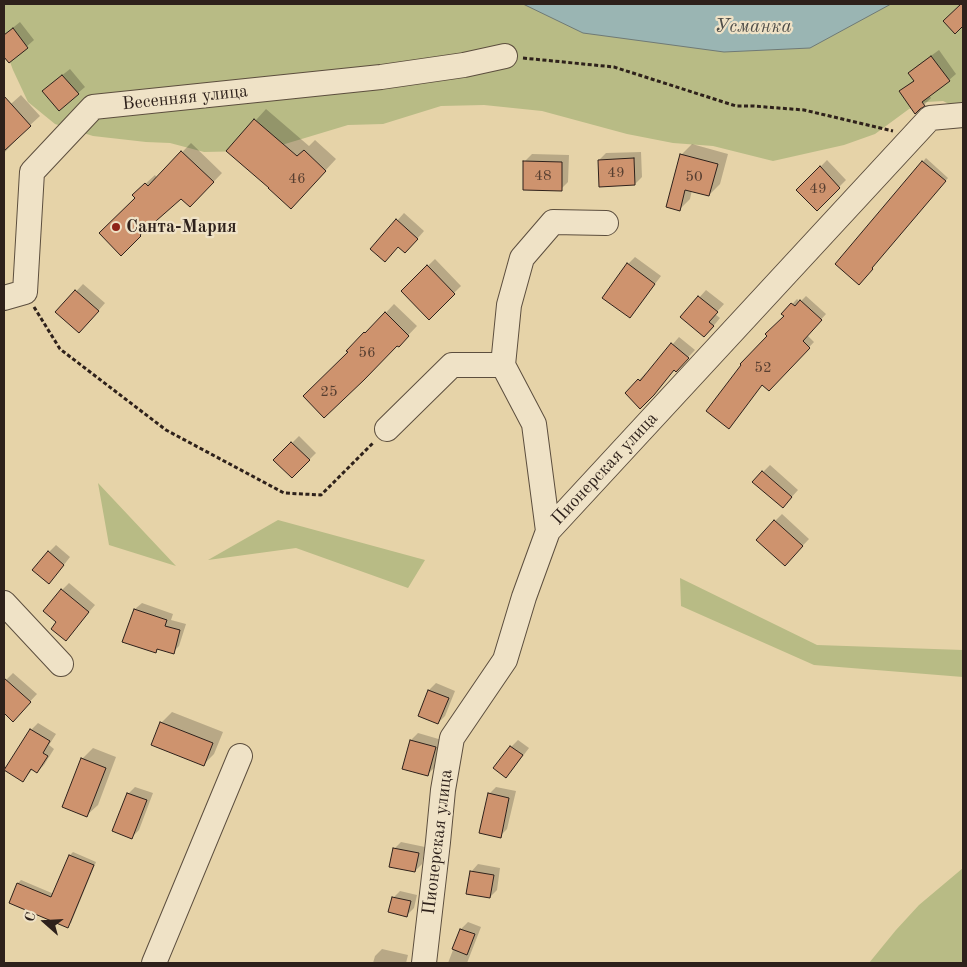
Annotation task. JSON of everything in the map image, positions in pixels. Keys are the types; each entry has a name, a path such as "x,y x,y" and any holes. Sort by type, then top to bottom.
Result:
{"street":[{"name":"Весенняя улица","path":"14,295 32,172 93,107 381,77 464,65 505,56"},
{"name":"Пионерская улица","path":"424,963 443,790 452,738 504,660 548,530 930,118 963,115"},
{"path":"548,530 534,424 503,365 509,305 522,258 553,222 606,223"},
{"path":"387,429 452,365 503,365"},
{"path":"4,603 61,664"},
{"path":"154,963 240,756"}],"path":[{"path":"505,56 614,67 736,106 804,110 897,132"},
{"path":"14,295 60,349 166,430 284,493 321,495 387,429"}],"green space":[{"path":"4,4 963,4 963,113 943,101 926,102 909,109 875,134 844,145 773,161 713,146 673,143 627,134 542,111 484,105 441,106 383,124 348,125 262,150 204,152 170,143 93,136 55,124 28,102 13,70 4,46"},
{"path":"98,483 176,566 109,545"},
{"path":"278,520 425,560 408,588 296,548 208,560"},
{"path":"680,578 817,645 963,650 963,677 814,665 681,606"},
{"path":"963,868 963,963 869,963 919,905"}],"water":[{"name":"Усманка","path":"523,4 891,4 810,48 724,52 583,33"}],"building":[{"path":"963,4 963,26 955,34 943,21"},
{"path":"13,28 28,48 9,63 4,57 4,35"},
{"path":"931,56 950,81 922,102 925,106 915,114 899,91 914,81 908,73"},
{"path":"62,75 79,94 59,111 42,91"},
{"path":"4,96 31,126 4,151"},
{"path":"254,119 297,156 304,150 326,171 291,209 226,151"},
{"path":"181,151 214,182 190,207 181,199 140,235 121,256 99,233 135,198 132,195 145,183 148,186"},
{"path":"680,154 718,164 709,196 685,190 680,211 666,207"},
{"path":"634,158 635,185 599,187 598,160"},
{"path":"523,161 562,162 562,191 523,190"},
{"path":"922,161 946,181 859,285 835,264"},
{"path":"820,166 840,188 817,211 796,190"},
{"path":"396,219 418,239 405,253 398,247 385,262 370,249"},
{"path":"627,263 655,284 630,318 602,298"},
{"path":"427,265 455,294 429,320 401,291"},
{"path":"75,290 99,311 79,333 55,312"},
{"path":"698,296 718,312 709,322 714,326 704,337 680,317"},
{"path":"800,300 822,320 803,341 810,348 769,391 762,385 729,429 706,411 740,364 767,336 765,334 784,316 781,314 791,303 795,306"},
{"path":"385,312 409,336 324,418 303,396"},
{"path":"671,343 689,358 676,372 674,370 640,409 625,393 638,379 640,381"},
{"path":"291,442 310,460 292,478 273,460"},
{"path":"762,471 792,497 783,508 752,482"},
{"path":"774,520 803,546 785,566 756,540"},
{"path":"48,551 64,565 49,584 32,570"},
{"path":"61,589 89,612 66,641 51,629 56,622 43,611"},
{"path":"134,609 167,620 165,626 180,630 174,654 157,649 156,653 122,642"},
{"path":"4,678 31,702 13,722 4,713"},
{"path":"428,690 449,698 438,724 418,716"},
{"path":"160,722 213,743 204,766 151,745"},
{"path":"30,729 50,741 43,753 48,756 37,773 31,769 23,782 4,770"},
{"path":"410,740 436,747 428,776 402,769"},
{"path":"510,746 523,755 506,778 493,768"},
{"path":"81,758 106,768 87,817 62,807"},
{"path":"127,793 147,800 132,839 112,831"},
{"path":"488,793 509,798 501,838 479,833"},
{"path":"393,848 419,853 415,872 389,867"},
{"path":"69,855 94,865 68,928 9,903 17,883 51,897"},
{"path":"470,871 494,875 490,898 466,894"},
{"path":"392,897 411,901 407,917 388,912"},
{"path":"460,929 475,934 467,955 452,949"}],"place":[{"name":"Санта-Мария","path":"116,227"}]}
